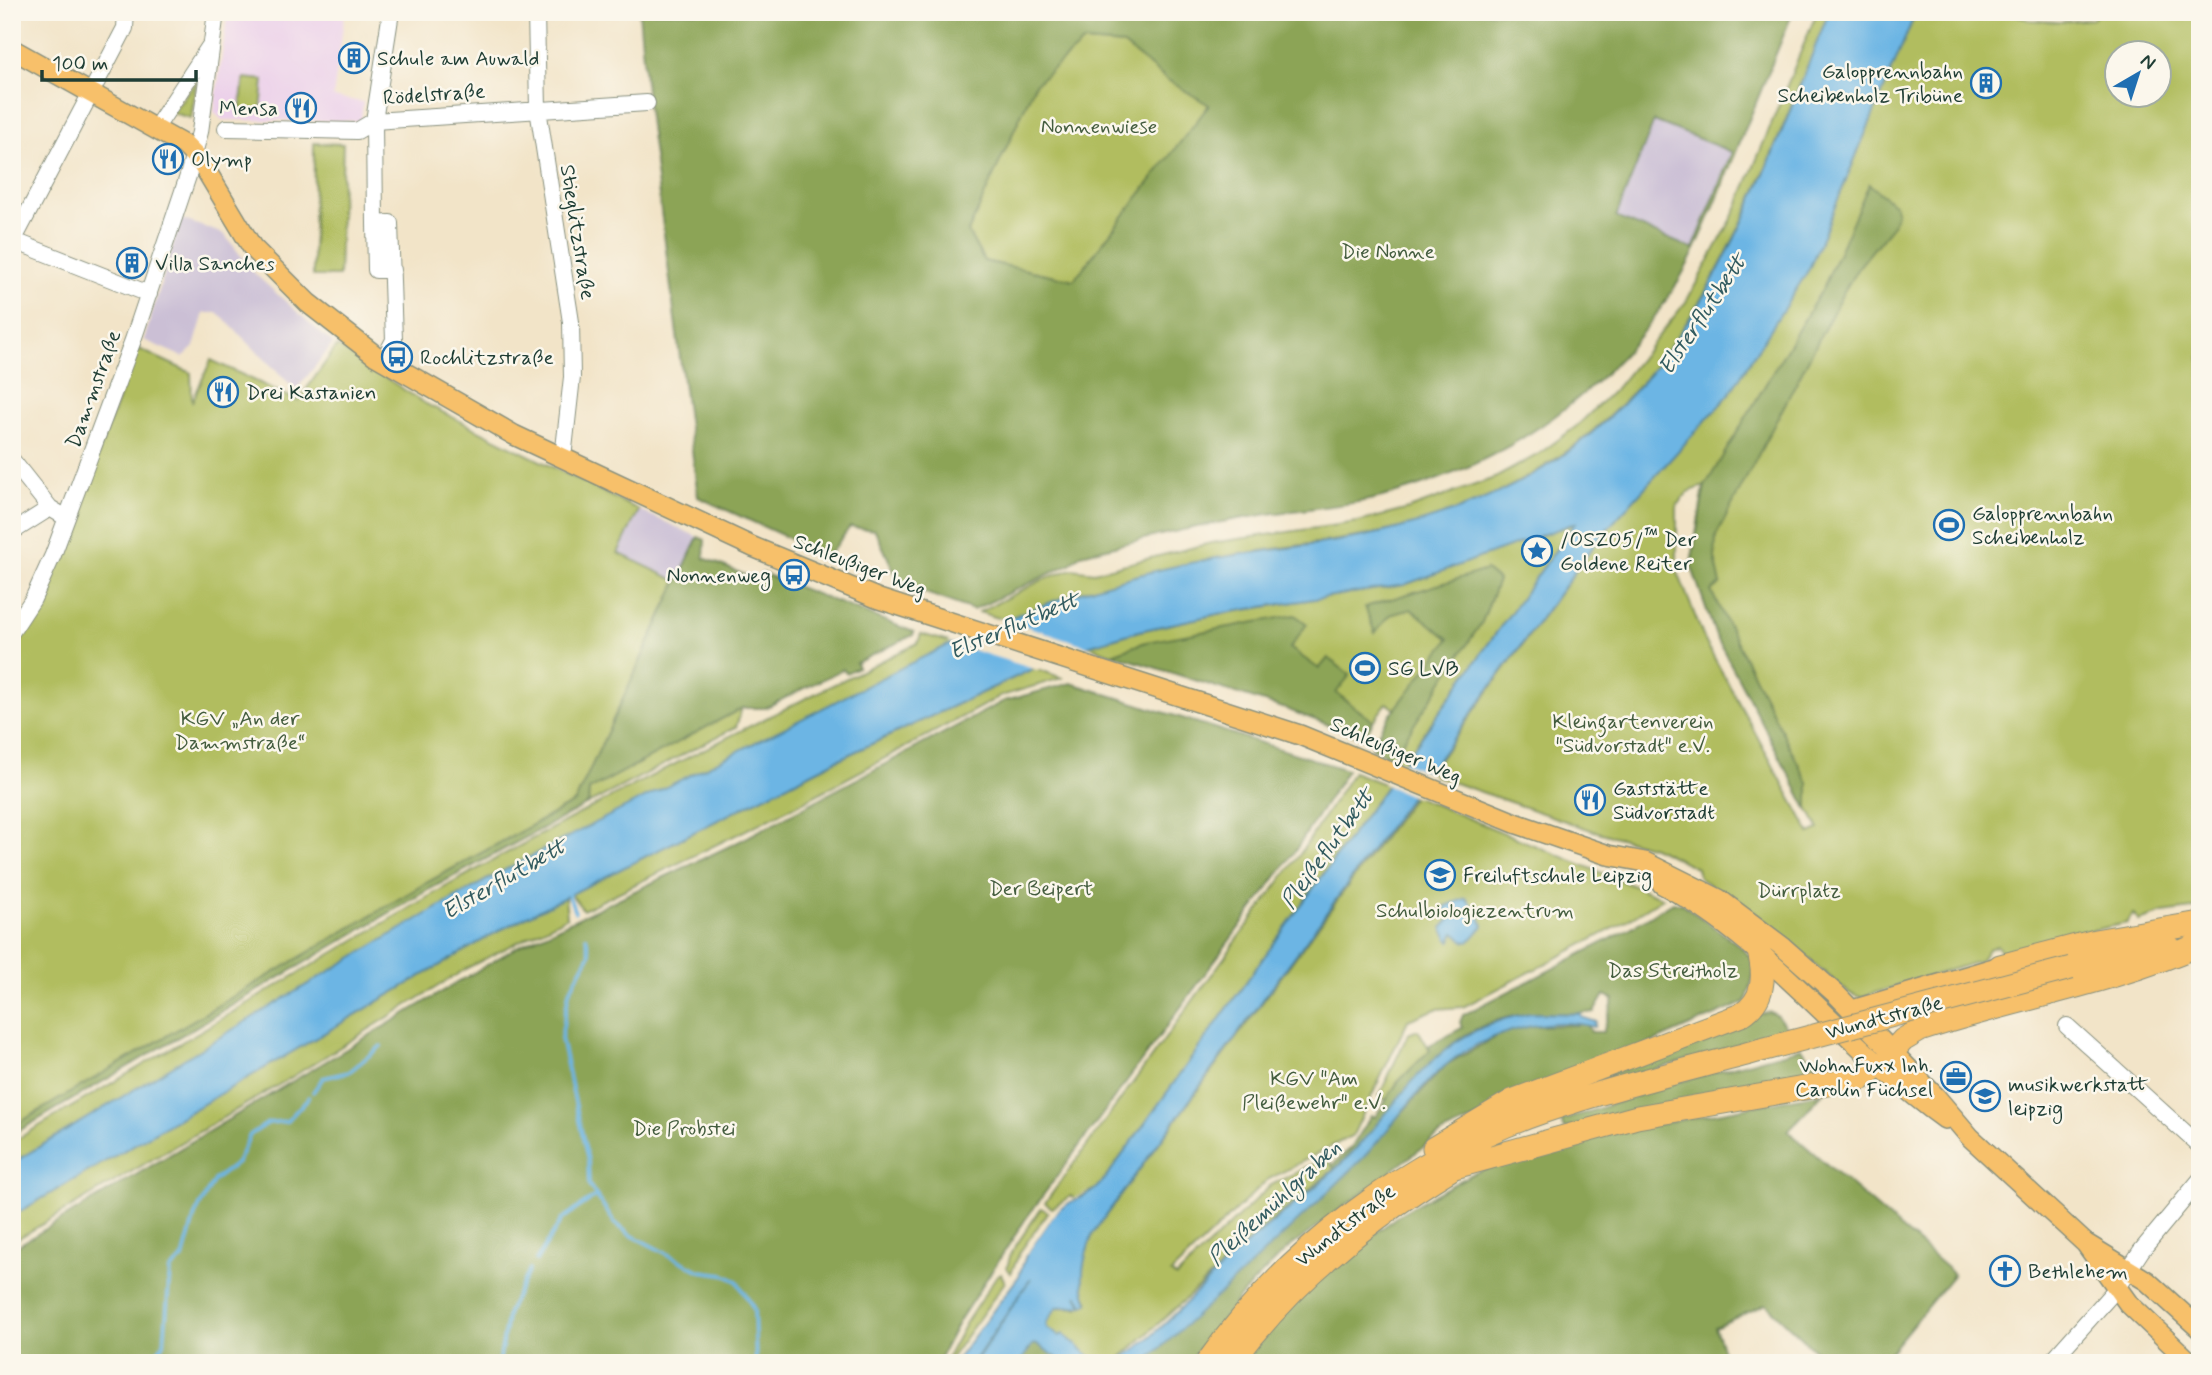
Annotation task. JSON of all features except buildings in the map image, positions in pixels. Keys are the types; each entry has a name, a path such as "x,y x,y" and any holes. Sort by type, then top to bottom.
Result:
{"highway":[{"path":"2000,966 2095,941 2200,923"},
{"name":"Wundtstraße","path":"2136,953 2200,933"},
{"path":"1455,1167 1637,1117 1862,1078 1903,1040 1920,1030 2114,977 2155,964 2200,943"},
{"name":"Wundtstraße","path":"1207,1363 1259,1298 1295,1261 1368,1202 1428,1165 1497,1130 1541,1112 1761,1050 2071,968 2136,953 2200,943"},
{"path":"1368,1202 1424,1155 1512,1101 1741,1015 1753,1006 1762,991 1759,951"},
{"name":"Wundtstraße","path":"1231,1363 1270,1313 1311,1272 1382,1215 1455,1167 1546,1122 1632,1086"}],"main road":[{"path":"12,49 195,154"},
{"name":"Schleußiger Weg","path":"195,154 231,215 271,269 335,326 383,361 443,396 563,458 824,577 957,626 1300,735 1450,797 1608,855 1681,894 1759,951 1886,1058"},
{"name":"Schleußiger Weg","path":"1608,855 1645,862 1719,900 1783,947 1852,1010 1886,1058"},
{"path":"1852,1010 2000,966"},
{"path":"1886,1058 2085,1243 2130,1269 2200,1329"},
{"path":"2085,1243 2116,1289 2191,1363"}],"street":[{"path":"126,12 125,28 13,241 149,294"},
{"name":"Dammstraße","path":"12,631 43,577 149,294 195,154 216,12"},
{"path":"383,361 394,340 393,270 390,223 375,224 374,121 391,12"},
{"name":"Stieglitzstraße","path":"536,12 538,109 571,322 572,377 563,458"},
{"path":"155,130 211,46"},
{"name":"Rödelstraße","path":"226,128 358,131 374,121 647,103"},
{"path":"12,460 50,508 65,517"},
{"path":"12,533 50,508"},
{"path":"2067,1026 2200,1146"},
{"path":"2050,1363 2116,1289 2200,1180"}],"shaded area":[{"name":"Schule am Auwald","path":"228,12 345,12 333,97 363,102 361,121 222,120 214,112"},
{"path":"1654,120 1732,152 1693,249 1616,218"},
{"path":"181,219 224,234 256,275 333,344 296,390 218,313 204,313 194,347 183,357 144,340"},
{"path":"639,510 698,537 677,581 618,553"}],"green space":[{"name":"Die Nonne","path":"639,12 1793,12 1705,228 1676,285 1650,323 1621,357 1589,389 1554,416 1517,441 1436,480 1393,494 1343,505 1213,524 1081,554 1070,564 973,610 900,584 875,530 850,527 828,556 698,497 647,103","holes":["1084,42 1124,45 1166,79 1209,105 1074,280 984,261 968,232 1035,84","1654,121 1732,152 1693,249 1616,217"]},
{"path":"1817,12 1829,12 1762,177 1726,254 1685,326 1635,390 1575,445 1502,491 1412,525 1359,537 1225,557 1164,570 1082,592 1014,618 1000,619 979,612 1044,579 1072,569 1094,572 1211,543 1358,522 1409,509 1497,477 1539,454 1578,425 1618,386 1686,302 1734,215"},
{"name":"Galopprennbahn Scheibenholz","path":"1916,12 2007,12 2029,20 2060,22 2093,19 2099,12 2200,12 2200,908 2163,913 2139,921 2133,914 2127,923 2055,938 2003,954 1997,946 1988,949 1980,961 1861,997 1849,993 1754,913 1699,878 1697,868 1653,847 1594,831 1429,774 1600,537 1728,396 1809,269","holes":["1704,486 1691,565 1716,636 1819,829 1810,833 1705,641 1677,570 1677,505 1688,492"]},
{"name":"Nonnenwiese","path":"1083,42 1124,45 1166,79 1210,105 1074,280 984,261 968,232 1035,84"},
{"path":"244,78 264,80 261,111 240,109"},
{"path":"197,79 191,118 172,113"},
{"path":"314,143 343,144 339,276 313,276"},
{"path":"1869,184 1895,205 1897,213 1893,225 1858,268 1843,293 1716,536 1715,558 1721,584 1711,591 1808,783 1808,810 1716,636 1691,565 1705,486 1824,286"},
{"name":"KGV „An der Dammstraße“","path":"337,346 426,404 639,510 618,553 677,581 575,802 426,883 12,1127 12,642 27,624 74,520 137,348 191,373 192,402 211,360 298,401"},
{"path":"1576,522 1402,763 1392,758 1414,724 1387,703 1373,721 1271,643 1146,642 1112,654 1088,646 1139,631 1218,614 1404,585","holes":["1486,570 1498,580 1482,622"]},
{"path":"698,537 705,540 704,558 757,580 762,573 914,632 913,635 856,663 858,667 846,673 843,669 765,708 742,708 589,790 588,804 430,889 12,1135 12,1127 426,883 575,802"},
{"path":"1486,570 1498,580 1482,622 1392,758 1371,748 1382,726 1449,639 1411,609 1390,615 1375,633 1365,607"},
{"path":"1295,615 1307,624 1290,648 1319,669 1328,658 1350,675 1336,693 1373,721 1364,738 1283,708 1112,654 1146,642"},
{"path":"921,634 953,643 488,879 12,1163 12,1142 433,894 613,796 918,643"},
{"path":"1035,668 1062,678 1001,696 803,802 583,910 571,894 837,760"},
{"name":"Die Probstei","path":"1071,683 1347,770 1295,851 1025,1220 959,1321 937,1363 12,1363 12,1249 517,947 740,841 1004,701"},
{"path":"742,708 736,727 588,804 589,790"},
{"path":"1353,772 1387,785 1105,1179 1096,1189 1074,1199 1071,1196 1052,1208 1045,1203 1300,854"},
{"name":"Schulbiologiezentrum","path":"1414,796 1663,898 1618,926 1463,1007 1436,1009 1408,1020 1353,1135 1267,1180 1171,1273 1176,1277 1271,1185 1327,1157 1334,1169 1273,1220 1117,1361 1102,1361 1087,1356 1063,1335 1059,1337 1046,1328 1046,1323 1057,1307 1078,1308 1089,1302 1082,1277 1093,1233"},
{"path":"565,897 567,917 469,967 292,1077 12,1242 12,1216 502,929"},
{"name":"Das Streitholz","path":"1673,902 1682,904 1740,946 1757,964 1746,1002 1442,1133 1286,1250 1245,1291 1188,1363 1144,1363 1324,1196 1447,1064 1505,1032 1533,1026 1579,1023 1588,1025 1591,1032 1603,1032 1614,999 1604,995 1594,1012 1509,1017 1480,1027 1455,1042 1433,1061 1356,1149 1334,1169 1332,1165 1352,1147 1371,1116 1375,1117 1398,1082 1430,1050 1428,1046 1462,1028 1460,1022 1463,1015 1622,933"},
{"path":"1770,1012 1778,1016 1789,1032 1500,1112 1755,1015"},
{"name":"KGV \"Am Pleißewehr\" e.V.","path":"1418,1030 1430,1050 1398,1082 1386,1100 1379,1096 1408,1034"},
{"path":"1801,1048 1821,1068 1822,1079 1564,1129 1561,1121 1675,1083"},
{"path":"1823,1093 1788,1131 1954,1274 1881,1363 1828,1363 1766,1304 1715,1327 1726,1360 1736,1363 1242,1363 1310,1285 1401,1213 1472,1174 1553,1144"},
{"path":"1041,1208 1048,1212 1020,1252 1011,1273 1007,1268 1011,1253"},
{"path":"1001,1274 1005,1282 947,1363 944,1363 965,1324 997,1275"},
{"path":"1033,1344 1042,1345 1065,1363 1020,1363"}],"water":[{"name":"Elsterflutbett","path":"1829,12 1916,12 1809,269 1728,396 1600,537 1093,1233 1083,1268 1083,1285 1088,1303 1084,1305 1077,1295 1082,1306 1057,1307 1046,1323 1047,1328 1059,1336 1063,1334 1091,1357 1105,1363 1065,1363 1037,1344 1032,1345 1020,1363 975,1363 1031,1278 973,1363 954,1363 1019,1276 1026,1255 1058,1209 1093,1191 1105,1179 1575,523 1404,585 1218,614 1139,631 1088,646 1035,668 837,760 502,929 12,1216 12,1163 308,984 487,880 595,822 916,661 1026,611 1134,576 1216,558 1361,537 1421,522 1480,501 1562,457 1631,395 1670,347 1704,296 1760,185"},
{"path":"1466,898 1480,916 1483,926 1469,942 1463,941 1455,933 1450,942 1442,928 1452,917 1442,914 1446,906"},
{"path":"1530,1013 1581,1014 1581,1017 1596,1022 1595,1027 1562,1023 1528,1027 1495,1037 1464,1052 1422,1088 1361,1160 1336,1185 1144,1363 1114,1363 1143,1343 1233,1256 1334,1171 1425,1068 1445,1050 1469,1034 1497,1022"}],"pier":[{"path":"1001,618 1094,648 1037,670 947,642"},
{"path":"1399,760 1433,774 1416,798 1383,784"},
{"path":"1092,1189 1058,1209 1026,1255 1023,1253 1056,1207"}],"waterway":[{"path":"567,891 575,912"},
{"path":"586,937 590,954 569,992 561,1038 588,1161 589,1185 615,1223 629,1234 700,1271 723,1274 737,1281 754,1309 756,1363"},
{"path":"313,1092 323,1078 349,1072 381,1046"},
{"path":"146,1363 164,1344 170,1270 183,1258 195,1215 214,1180 237,1163 250,1135 268,1123 287,1121 309,1097"},
{"path":"536,1261 562,1219 594,1197"},
{"path":"499,1363 508,1312 529,1270"}],"place":[{"name":"Schule am Auwald","path":"354,58"},
{"name":"Galopprennbahn Scheibenholz Tribüne","path":"1986,83"},
{"name":"Mensa","path":"301,108"},
{"name":"Olymp","path":"168,159"},
{"name":"Villa Sanches","path":"132,263"},
{"name":"Rochlitzstraße","path":"397,357"},
{"name":"Drei Kastanien","path":"223,392"},
{"name":"Galopprennbahn Scheibenholz","path":"1949,525"},
{"name":"/OSZO5/™ Der Goldene Reiter","path":"1537,551"},
{"name":"Nonnenweg","path":"794,575"},
{"name":"SG LVB","path":"1365,668"},
{"name":"Gaststätte Südvorstadt","path":"1590,800"},
{"name":"Freiluftschule Leipzig","path":"1440,875"},
{"name":"WohnFuxx Inh. Carolin Füchsel","path":"1956,1077"},
{"name":"musikwerkstatt leipzig","path":"1985,1096"},
{"name":"Bethlehem","path":"2005,1271"}],"park label":[{"name":"Kleingartenverein \"Südvorstadt\" e.V.","path":"1633,733"},
{"name":"Der Beipert","path":"1041,888"},
{"name":"Dürrplatz","path":"1799,890"}],"water label":[{"name":"Pleißeflutbett","path":"1327,848"},
{"name":"Pleißemühlgraben","path":"1274,1202"}]}
